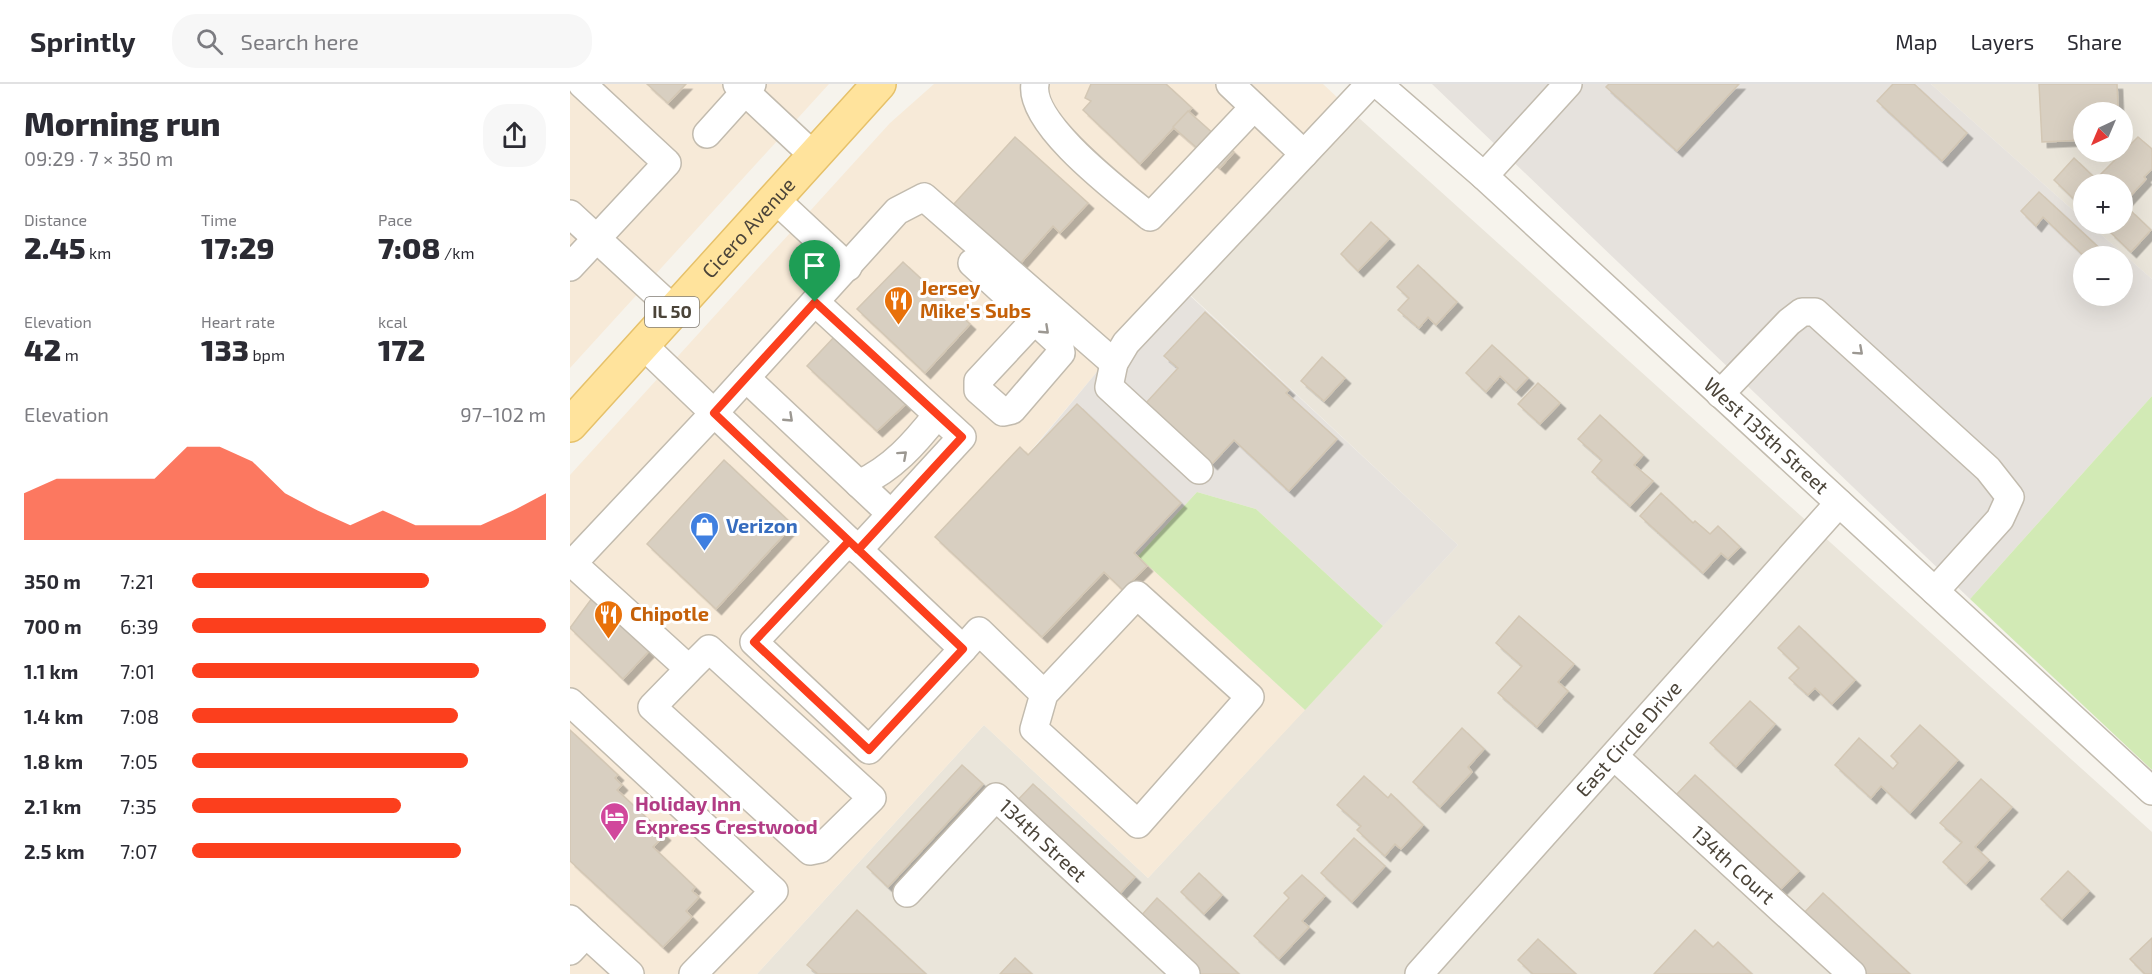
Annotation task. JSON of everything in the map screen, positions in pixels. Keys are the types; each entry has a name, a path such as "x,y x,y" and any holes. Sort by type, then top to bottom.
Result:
{"main road":[{"name":"Cicero Avenue","path":"570,425 879,84"}],"street":[{"path":"570,267 667,163 582,84"},
{"path":"1033,84 1042,113 1082,162 1150,217 1254,107"},
{"path":"1230,84 1304,154"},
{"path":"1200,471 1109,387 1114,363 1126,343 1370,84"},
{"name":"West 135th Street","path":"1378,84 1484,176 2152,791"},
{"path":"707,134 745,87 814,156"},
{"path":"1484,176 1552,89"},
{"path":"689,669 571,562 714,413 897,211 924,197 1114,363"},
{"path":"775,199 848,267"},
{"path":"908,207 918,213 1035,321"},
{"path":"570,214 674,310"},
{"path":"815,302 962,437 891,514 853,546 754,642 869,750 979,631 1044,694"},
{"path":"1720,394 1789,322 1802,312 1815,312 1988,469 2010,497 2000,519 1935,591"},
{"path":"643,345 963,649"},
{"path":"746,378 891,514"},
{"path":"860,484 883,473 910,449 938,415"},
{"name":"East Circle Drive","path":"1419,974 1615,757 1839,503"},
{"path":"1137,595 1250,697 1138,824 1034,729 1044,694 1137,595"},
{"path":"709,649 872,798 820,849 810,851 652,707 689,669 709,649"},
{"path":"570,702 774,891 693,974"},
{"name":"134th Court","path":"1615,757 1852,974"},
{"name":"134th Street","path":"907,893 996,797 1186,974"},
{"path":"575,935 630,974"}],"shaded area":[{"path":"570,84 829,84 570,368"},
{"path":"934,84 1323,84 1359,118 1189,295 1101,367 1029,453 1305,710 1148,878 984,725 757,974 570,974 570,475 890,123"},
{"path":"1432,84 1931,84 2073,210 2073,234 2100,234 2114,246 2073,246 2073,306 2133,306 2133,262 2152,279 2152,396 1970,599"},
{"path":"1931,84 2152,84 2152,279 2133,262 2133,246 2114,246 2100,234 2133,234 2133,174 2073,174 2073,210"},
{"path":"1359,118 2152,832 2152,974 757,974 984,725 1148,878 1458,545 1187,292"},
{"path":"1171,278 1458,545 1383,626 1256,509 1197,492 1138,556 1029,454"}],"green space":[{"path":"2152,396 2152,770 1970,599"},
{"path":"1197,492 1256,509 1383,626 1305,710 1138,556"}],"building":[{"path":"647,84 686,84 668,103"},
{"path":"1091,84 1166,84 1192,108 1140,164 1083,110 1091,101 1085,98"},
{"path":"1609,84 1739,84 1677,151 1606,87"},
{"path":"1893,84 1914,84 1967,133 1942,161 1877,101"},
{"path":"2039,84 2117,84 2118,102 2073,102 2073,141 2042,142"},
{"path":"1188,111 1234,152 1220,168 1173,127"},
{"path":"1015,137 1088,203 1060,233 1053,226 1018,266 953,205"},
{"path":"2138,137 2152,149 2152,169 2133,193 2133,174 2101,174 2113,162 2133,162 2133,142"},
{"path":"2073,159 2073,162 2078,162 2091,174 2073,174 2073,198 2054,180"},
{"path":"2039,192 2073,224 2073,234 2084,234 2097,246 2073,246 2043,217 2036,226 2021,211"},
{"path":"2133,213 2151,230 2133,250 2133,246 2125,246 2112,234 2133,234"},
{"path":"1371,222 1389,239 1358,271 1341,254"},
{"path":"903,262 970,324 925,373 857,309"},
{"path":"1418,265 1457,302 1436,325 1428,317 1419,328 1398,310 1409,298 1397,287"},
{"path":"1205,312 1289,390 1286,393 1337,439 1289,491 1234,440 1212,464 1146,403 1178,368 1164,356"},
{"path":"835,336 909,401 877,431 807,366"},
{"path":"1492,345 1528,378 1516,391 1500,376 1486,392 1466,373"},
{"path":"1322,357 1345,378 1324,401 1301,381"},
{"path":"1538,383 1560,403 1540,424 1518,404"},
{"path":"1077,404 1181,503 1134,553 1147,566 1123,590 1104,572 1042,637 935,537 1020,447 1028,455"},
{"path":"1600,415 1643,455 1634,465 1653,481 1630,506 1592,472 1602,460 1578,439"},
{"path":"724,460 793,525 716,609 647,544"},
{"path":"1661,493 1693,523 1695,521 1710,534 1718,526 1740,547 1728,559 1721,553 1703,573 1640,516"},
{"name":"Chipotle","path":"592,598 649,651 623,679 570,628"},
{"path":"1519,616 1574,664 1558,682 1568,691 1537,727 1498,693 1522,666 1496,643"},
{"path":"1799,626 1855,680 1832,704 1815,688 1808,695 1789,678 1799,668 1778,648"},
{"path":"1750,701 1775,724 1736,767 1710,743"},
{"path":"1920,725 1958,760 1910,813 1881,786 1871,798 1835,765 1859,738 1893,769 1898,763 1891,756"},
{"path":"1462,728 1484,749 1468,767 1472,772 1440,807 1413,782"},
{"name":"Holiday Inn Express Crestwood","path":"570,730 618,775 615,778 622,785 617,790 665,835 653,847 695,887 692,891 699,897 686,911 692,917 663,947 570,861"},
{"path":"962,765 983,784 888,887 867,867"},
{"path":"1695,775 1799,871 1778,892 1675,796"},
{"path":"1364,776 1388,798 1391,794 1423,825 1401,849 1395,844 1385,856 1357,830 1361,826 1337,805"},
{"path":"1981,779 2012,807 1975,847 1989,860 1966,884 1943,862 1962,842 1940,823"},
{"path":"1033,784 1135,877 1116,898 1014,804"},
{"path":"1354,838 1385,866 1352,902 1321,873"},
{"path":"2068,871 2089,891 2062,919 2041,899"},
{"path":"1199,873 1222,895 1204,914 1181,892"},
{"path":"1302,875 1325,896 1302,921 1309,927 1279,959 1254,936 1289,898 1284,893"},
{"path":"1823,893 1910,974 1866,974 1802,915"},
{"path":"1157,898 1239,974 1199,974 1139,918"},
{"path":"857,910 926,974 818,974 807,965"},
{"path":"1695,930 1713,947 1718,942 1752,974 1654,974"},
{"path":"2152,938 2152,974 2145,974 2130,959"},
{"path":"1538,939 1576,974 1533,974 1518,960"},
{"path":"1015,958 1032,974 1000,974"}],"place":[{"name":"Jersey Mike's Subs","path":"899,326"},
{"name":"Verizon","path":"705,552"},
{"name":"Chipotle","path":"609,640"},
{"name":"Holiday Inn Express Crestwood","path":"614,842"}],"route":[{"path":"815,302 714,413 858,550 963,649 869,750 754,642 849,541 858,550 962,437 815,302"}]}
